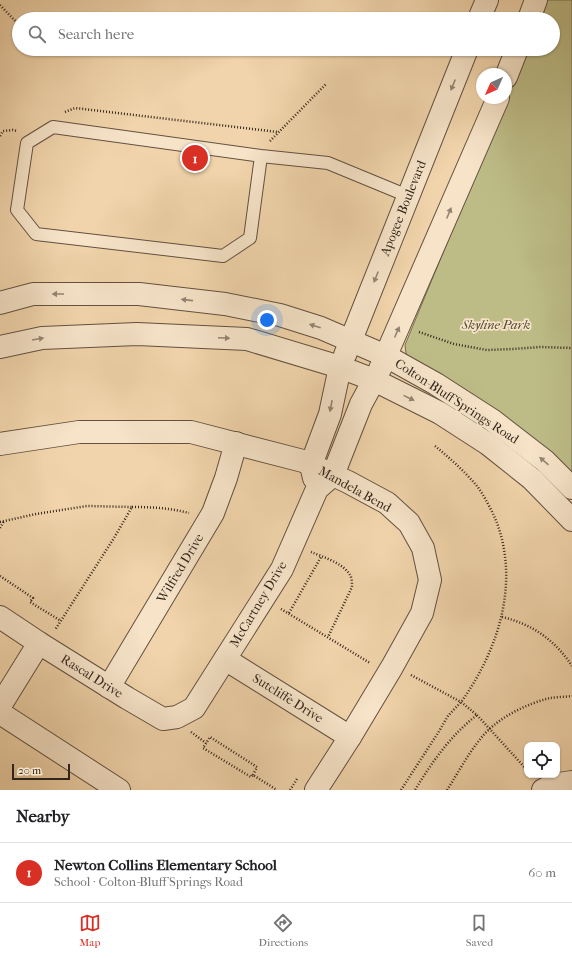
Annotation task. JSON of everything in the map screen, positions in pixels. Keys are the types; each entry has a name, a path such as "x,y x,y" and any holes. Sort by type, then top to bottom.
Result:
{"street":[{"path":"482,12 487,0"},
{"path":"532,12 536,0"},
{"name":"Apogee Boulevard","path":"340,367 464,56"},
{"path":"510,68 514,56"},
{"path":"374,380 386,356 495,104"},
{"name":"Colton-Bluff Springs Road","path":"0,303 33,294 139,294 226,304 280,315 320,328 386,356 436,384 492,420 545,461 572,488"},
{"name":"Colton-Bluff Springs Road","path":"0,347 42,338 137,334 247,339 340,367 374,380 440,413 488,444 532,479 572,520"},
{"path":"317,489 311,465 330,414 340,367"},
{"name":"McCartney Drive","path":"187,721 282,569 317,489 333,474 362,402 374,380"},
{"name":"Mandela Bend","path":"0,444 79,432 191,432 303,461 333,474 387,503 409,523 423,548 430,580 422,613 392,667 316,790"},
{"name":"Wilfred Drive","path":"109,687 209,519 226,478 236,443"},
{"name":"Rascal Drive","path":"0,617 47,637 109,687 163,719 177,717 187,721"},
{"path":"0,706 47,637"},
{"name":"Sutcliffe Drive","path":"225,659 350,737"},
{"path":"0,713 119,790"},
{"path":"543,790 552,785 572,782"}],"lane":[{"path":"261,156 250,238 222,256 36,234 17,210 27,144 53,126 261,156 328,163 408,196"}],"path":[{"path":"0,5 12,18"},
{"path":"275,144 268,143 326,84"},
{"path":"62,113 75,108 278,132"},
{"path":"0,136 3,131 13,130 18,132"},
{"path":"418,331 454,344 487,350 540,347 572,348"},
{"path":"401,790 449,715 461,702 487,658 502,617 506,587 507,569 502,538 492,511 477,487 435,446"},
{"path":"0,522 36,514 87,506 158,507 178,510 209,519"},
{"path":"47,637 61,621 132,507"},
{"path":"0,528 4,521"},
{"path":"292,544 345,569 350,575 352,587 328,638"},
{"path":"289,613 321,557"},
{"path":"0,576 33,598 30,602 61,621"},
{"path":"264,598 370,663"},
{"path":"502,617 531,627 544,636 556,645 572,666"},
{"path":"408,674 461,702 491,729 524,767"},
{"path":"447,790 482,738 507,716 524,707 550,698 572,696"},
{"path":"415,790 427,770 446,744 463,726 477,715"},
{"path":"187,721 206,743"},
{"path":"210,737 257,767 253,775 251,778 203,748 210,737"},
{"path":"253,775 277,790"}],"green space":[{"name":"Skyline Park","path":"547,0 572,0 572,477 409,359 406,353 405,345 504,104 512,104 512,85 524,56 560,56 560,12 542,12"}],"place":[{"name":"Newton Collins Elementary School","path":"195,158"}]}
